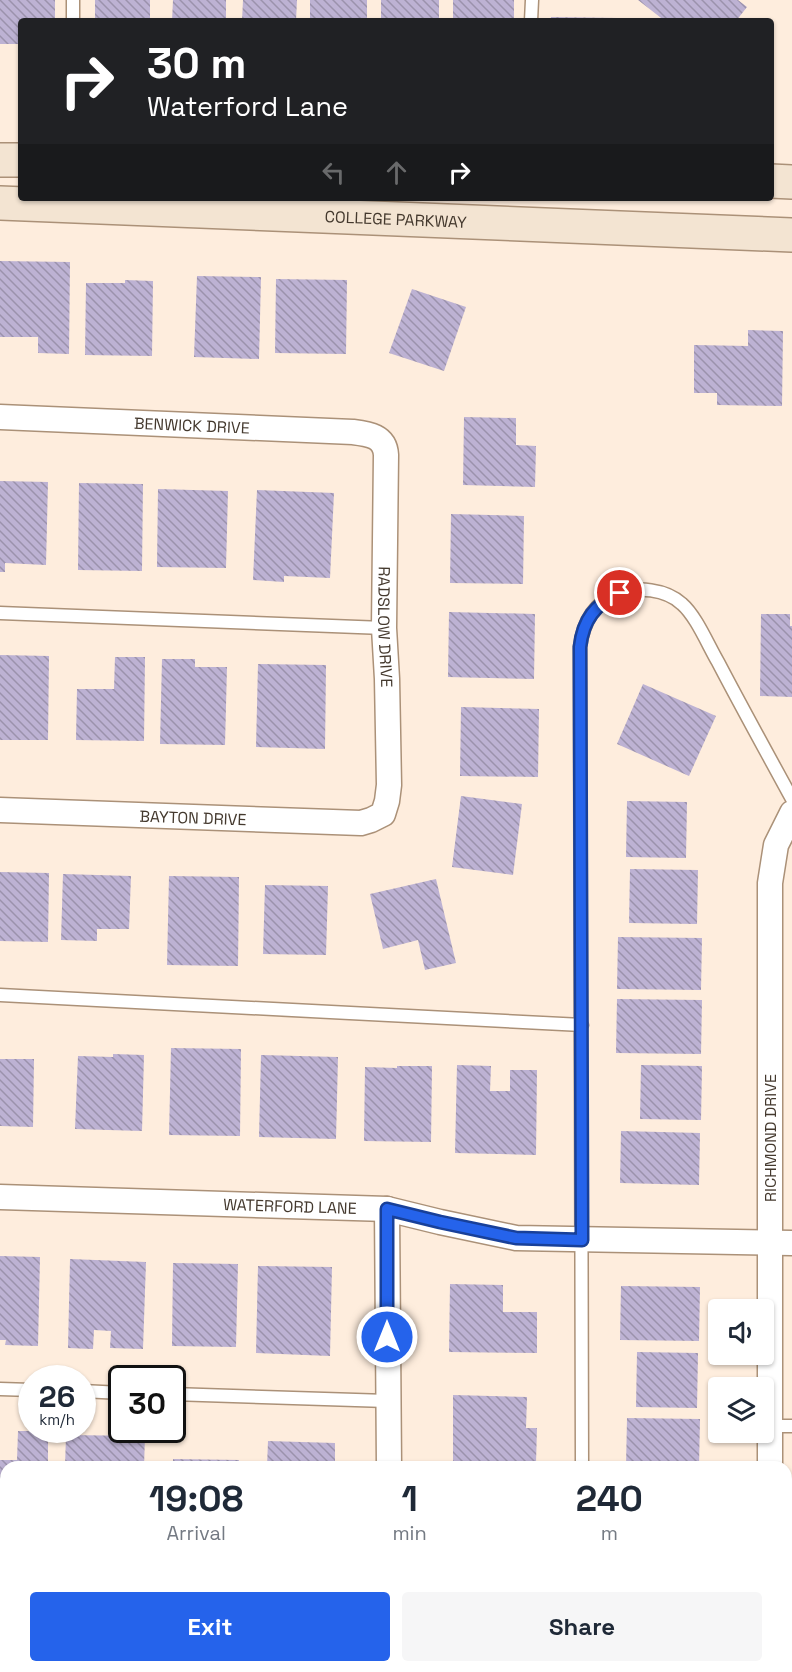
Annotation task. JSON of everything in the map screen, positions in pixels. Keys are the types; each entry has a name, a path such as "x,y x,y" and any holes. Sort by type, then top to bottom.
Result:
{"main road":[{"path":"0,160 18,160"},
{"path":"774,181 792,182"},
{"name":"COLLEGE PARKWAY","path":"0,203 792,235"}],"street":[{"name":"BENWICK DRIVE","path":"0,417 353,432 367,433 381,440"},
{"name":"RADSLOW DRIVE","path":"381,440 386,448 384,628 389,785 383,814"},
{"name":"BAYTON DRIVE","path":"0,810 350,823 371,820 383,814"},
{"name":"RICHMOND DRIVE","path":"772,1461 781,1426 781,1243 770,883 776,846 792,813"},
{"name":"WATERFORD LANE","path":"0,1197 387,1209 516,1238 781,1243"},
{"path":"387,1209 388,1461"}],"lane":[{"path":"73,0 73,18"},
{"path":"531,18 532,0"},
{"path":"582,1461 580,647 581,636 588,617 595,609 611,597 633,591 661,592 685,606 792,799"},
{"path":"0,614 384,628"},
{"path":"0,996 582,1025"},
{"path":"0,1389 18,1390"},
{"path":"186,1394 387,1401"}],"building":[{"path":"0,0 55,0 55,18 18,18 18,44 0,44"},
{"path":"95,0 150,0 150,18 95,18"},
{"path":"173,0 226,0 226,18 172,18"},
{"path":"243,0 297,0 296,18 242,18"},
{"path":"310,0 367,0 367,18 310,18"},
{"path":"381,0 439,0 439,18 381,18"},
{"path":"453,0 514,0 514,18 453,18"},
{"path":"638,0 738,0 747,7 738,18 661,18"},
{"path":"551,17 618,18 551,18"},
{"path":"0,261 70,262 69,354 38,353 38,337 0,337"},
{"path":"197,276 261,277 259,359 194,357"},
{"path":"276,279 347,280 346,354 275,353"},
{"path":"125,280 153,281 152,356 85,355 86,283 125,283"},
{"path":"412,289 466,307 444,371 389,353"},
{"path":"748,330 783,331 782,406 717,405 717,393 694,393 694,345 748,346"},
{"path":"464,417 516,418 516,445 536,446 535,487 463,485"},
{"path":"0,481 48,482 46,565 5,563 5,572 0,572"},
{"path":"79,483 143,484 142,571 78,570"},
{"path":"158,489 228,491 226,568 157,567"},
{"path":"257,490 334,493 330,578 284,576 284,582 253,580"},
{"path":"451,514 524,516 523,584 450,583"},
{"path":"449,612 535,614 534,679 448,677"},
{"path":"761,614 790,614 792,697 760,696"},
{"path":"0,655 49,656 48,740 0,740"},
{"path":"115,657 145,657 144,741 76,740 77,689 114,689"},
{"path":"162,659 195,659 195,667 227,667 225,745 160,744"},
{"path":"258,664 326,665 325,749 256,747"},
{"path":"643,684 716,716 689,776 617,744"},
{"path":"461,707 539,709 538,777 460,776"},
{"path":"461,796 522,804 513,875 452,867"},
{"path":"627,801 687,802 686,858 626,857"},
{"path":"630,869 698,870 697,924 629,923"},
{"path":"0,872 49,873 48,942 0,941"},
{"path":"63,874 131,876 129,929 97,929 97,941 61,940"},
{"path":"169,876 239,877 238,966 167,965"},
{"path":"436,879 456,963 425,970 418,940 383,949 370,894"},
{"path":"265,885 328,886 326,955 263,954"},
{"path":"618,937 702,938 701,990 617,989"},
{"path":"617,999 702,1000 701,1054 616,1053"},
{"path":"171,1048 241,1049 240,1136 169,1135"},
{"path":"113,1054 144,1055 142,1131 75,1129 78,1056 113,1057"},
{"path":"261,1055 338,1057 336,1139 259,1137"},
{"path":"0,1059 34,1059 33,1127 0,1126"},
{"path":"457,1065 491,1066 490,1091 510,1091 510,1070 537,1070 536,1155 455,1153"},
{"path":"641,1065 702,1066 701,1120 640,1119"},
{"path":"397,1066 432,1066 431,1142 364,1141 365,1067 397,1068"},
{"path":"621,1131 700,1133 699,1185 620,1183"},
{"path":"0,1256 40,1257 38,1346 5,1345 6,1340 0,1340"},
{"path":"70,1259 146,1262 143,1349 110,1348 111,1331 94,1330 93,1349 68,1348"},
{"path":"173,1263 238,1264 236,1347 172,1346"},
{"path":"258,1266 332,1267 330,1356 256,1353"},
{"path":"450,1284 503,1285 503,1312 537,1312 537,1353 449,1352"},
{"path":"621,1286 700,1287 699,1341 620,1340"},
{"path":"637,1352 698,1353 697,1408 636,1407"},
{"path":"453,1395 527,1397 526,1428 537,1428 536,1461 453,1461"},
{"path":"627,1418 700,1419 699,1461 626,1461"},
{"path":"18,1431 18,1443 48,1443 48,1461 0,1460 17,1460"},
{"path":"96,1435 108,1436 108,1443 145,1443 144,1461 65,1461 66,1443 96,1443"},
{"path":"268,1441 335,1443 335,1461 267,1461"},
{"path":"173,1459 239,1460 239,1461 173,1461"}],"route":[{"path":"387,1337 387,1209 516,1238 582,1240 580,647 581,636 588,617 601,603 620,593"}]}
